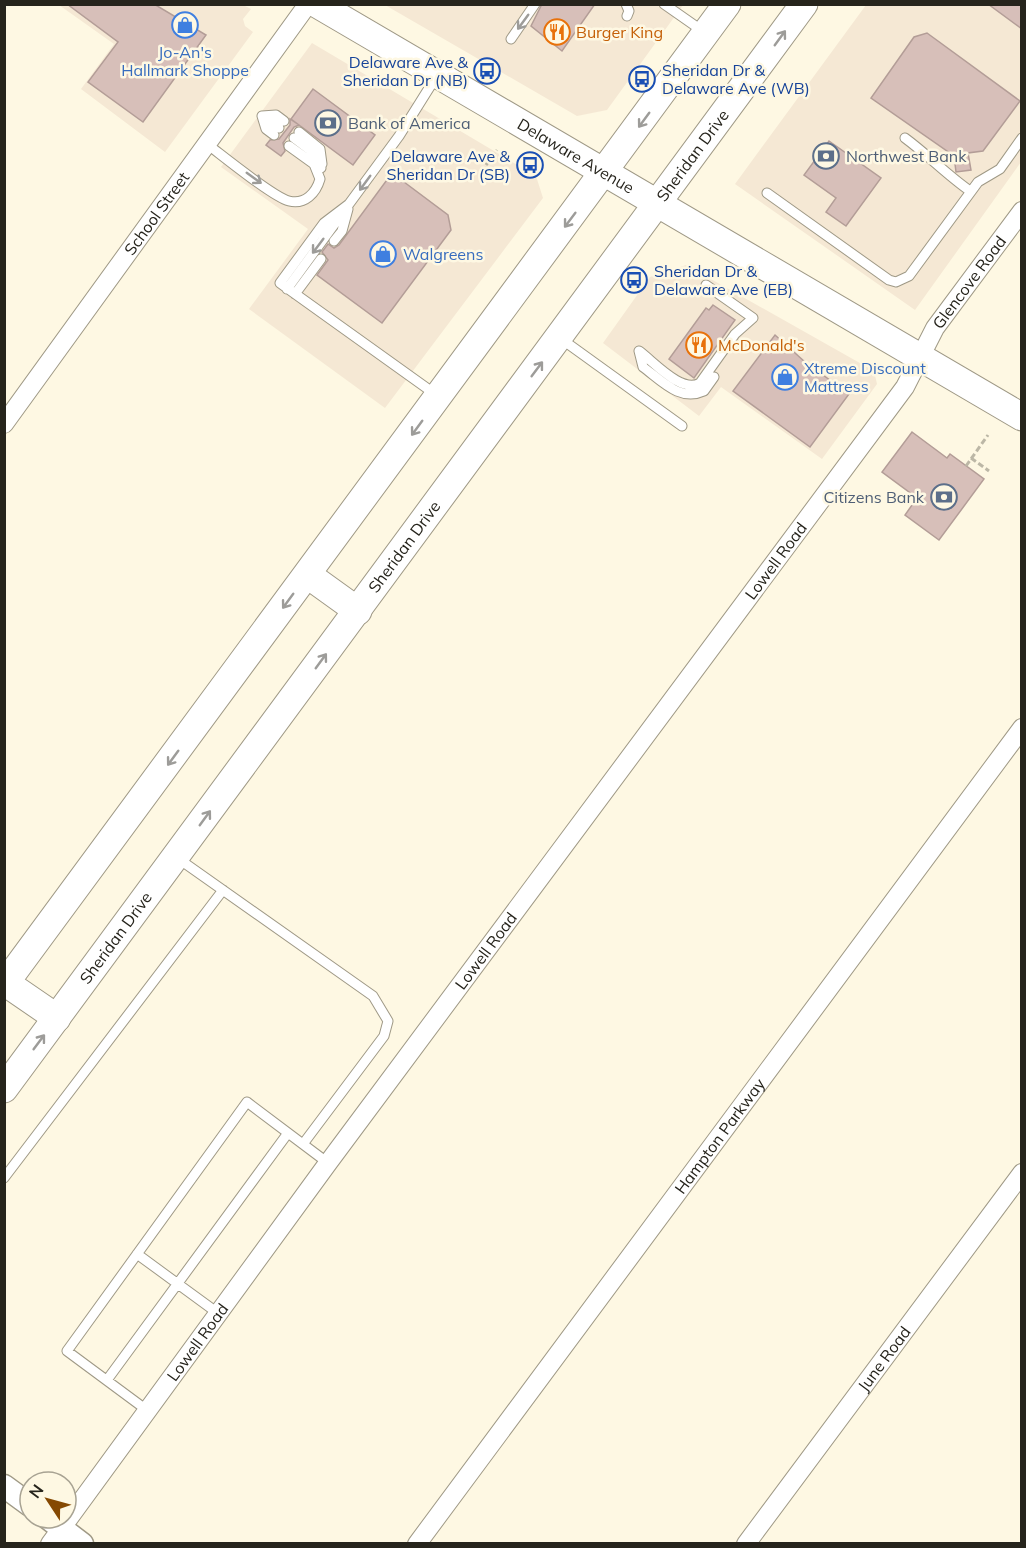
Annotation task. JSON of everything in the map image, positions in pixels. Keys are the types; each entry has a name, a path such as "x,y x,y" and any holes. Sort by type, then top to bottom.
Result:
{"main road":[{"path":"57,1018 5,984 605,173 727,4"},
{"name":"Sheridan Drive","path":"4,1089 659,204 804,4"},
{"name":"Delaware Avenue","path":"318,5 1022,417"},
{"path":"308,575 358,612"}],"street":[{"name":"School Street","path":"4,424 207,144 318,5"},
{"name":"Glencove Road","path":"920,358 935,328 1022,211"},
{"name":"Lowell Road","path":"78,1499 148,1411 328,1163 898,396 920,358"},
{"name":"Hampton Parkway","path":"417,1544 1022,728"},
{"name":"June Road","path":"746,1544 1022,1173"},
{"path":"4,1486 18,1496"},
{"path":"53,1530 82,1544"}],"lane":[{"path":"511,39 536,4"},
{"path":"626,4 629,12 627,16"},
{"path":"664,4 706,34"},
{"path":"287,289 399,136 437,75"},
{"path":"276,115 279,128 266,129 262,116 276,115"},
{"path":"905,138 937,161 946,174 970,191"},
{"path":"767,193 889,280 896,282 909,276 970,191 978,182 999,169 1022,138"},
{"path":"207,144 288,201 305,200 317,187 320,174 320,149 294,139 320,174"},
{"path":"334,241 342,231 349,204"},
{"path":"287,289 321,260"},
{"path":"706,285 753,318 735,334 700,383 695,386 682,384 639,351 643,367 677,392 694,396 704,391 714,377"},
{"path":"287,289 439,397"},
{"path":"560,338 682,426"},
{"path":"176,857 373,996 388,1021 384,1036 303,1144"},
{"path":"4,1178 223,890"},
{"path":"148,1411 67,1350 247,1102 328,1163"},
{"path":"107,1380 288,1133"},
{"path":"137,1254 219,1314"}],"path":[{"path":"486,165 496,150"},
{"path":"966,466 988,435"},
{"path":"971,458 989,471"}],"shaded area":[{"path":"59,5 243,5 251,9 243,19 245,26 253,32 165,152 81,89 114,44"},
{"path":"385,5 683,5 607,110 577,116"},
{"path":"866,5 1021,5 1021,162 915,310 735,184"},
{"path":"312,43 536,176 543,198 385,408 249,309 308,229 221,167"},
{"path":"686,265 874,371 877,384 822,459 721,387 699,416 603,343 650,277"}],"building":[{"path":"67,4 154,4 206,35 143,122 88,82 118,42"},
{"name":"Burger King","path":"542,4 595,4 562,51 531,26"},
{"path":"988,4 1022,4 1022,29"},
{"path":"927,33 1020,101 983,151 968,153 971,170 956,172 954,156 871,98 914,37"},
{"name":"Bank of America","path":"313,89 375,135 353,165 291,119"},
{"path":"290,119 299,125 294,127 283,143 285,151 281,156 266,145 270,140 279,139 290,125"},
{"path":"829,141 881,178 846,226 826,212 836,198 804,175"},
{"name":"Walgreens","path":"392,173 448,215 451,230 382,323 317,275 328,260 322,252 328,244 334,248 339,245"},
{"name":"McDonald's","path":"713,305 735,320 694,378 669,359 706,308 709,310"},
{"name":"Xtreme Discount Mattress","path":"775,335 805,362 849,394 810,447 733,391"},
{"path":"912,432 947,458 950,454 984,479 939,540 905,515 917,498 882,472"}],"place":[{"name":"Jo-An's Hallmark Shoppe","path":"185,25"},
{"name":"Burger King","path":"557,32"},
{"name":"Delaware Ave & Sheridan Dr (NB)","path":"487,71"},
{"name":"Sheridan Dr & Delaware Ave (WB)","path":"642,79"},
{"name":"Bank of America","path":"328,123"},
{"name":"Northwest Bank","path":"826,156"},
{"name":"Delaware Ave & Sheridan Dr (SB)","path":"530,165"},
{"name":"Walgreens","path":"383,254"},
{"name":"Sheridan Dr & Delaware Ave (EB)","path":"634,280"},
{"name":"McDonald's","path":"699,345"},
{"name":"Xtreme Discount Mattress","path":"785,377"},
{"name":"Citizens Bank","path":"944,497"}]}
